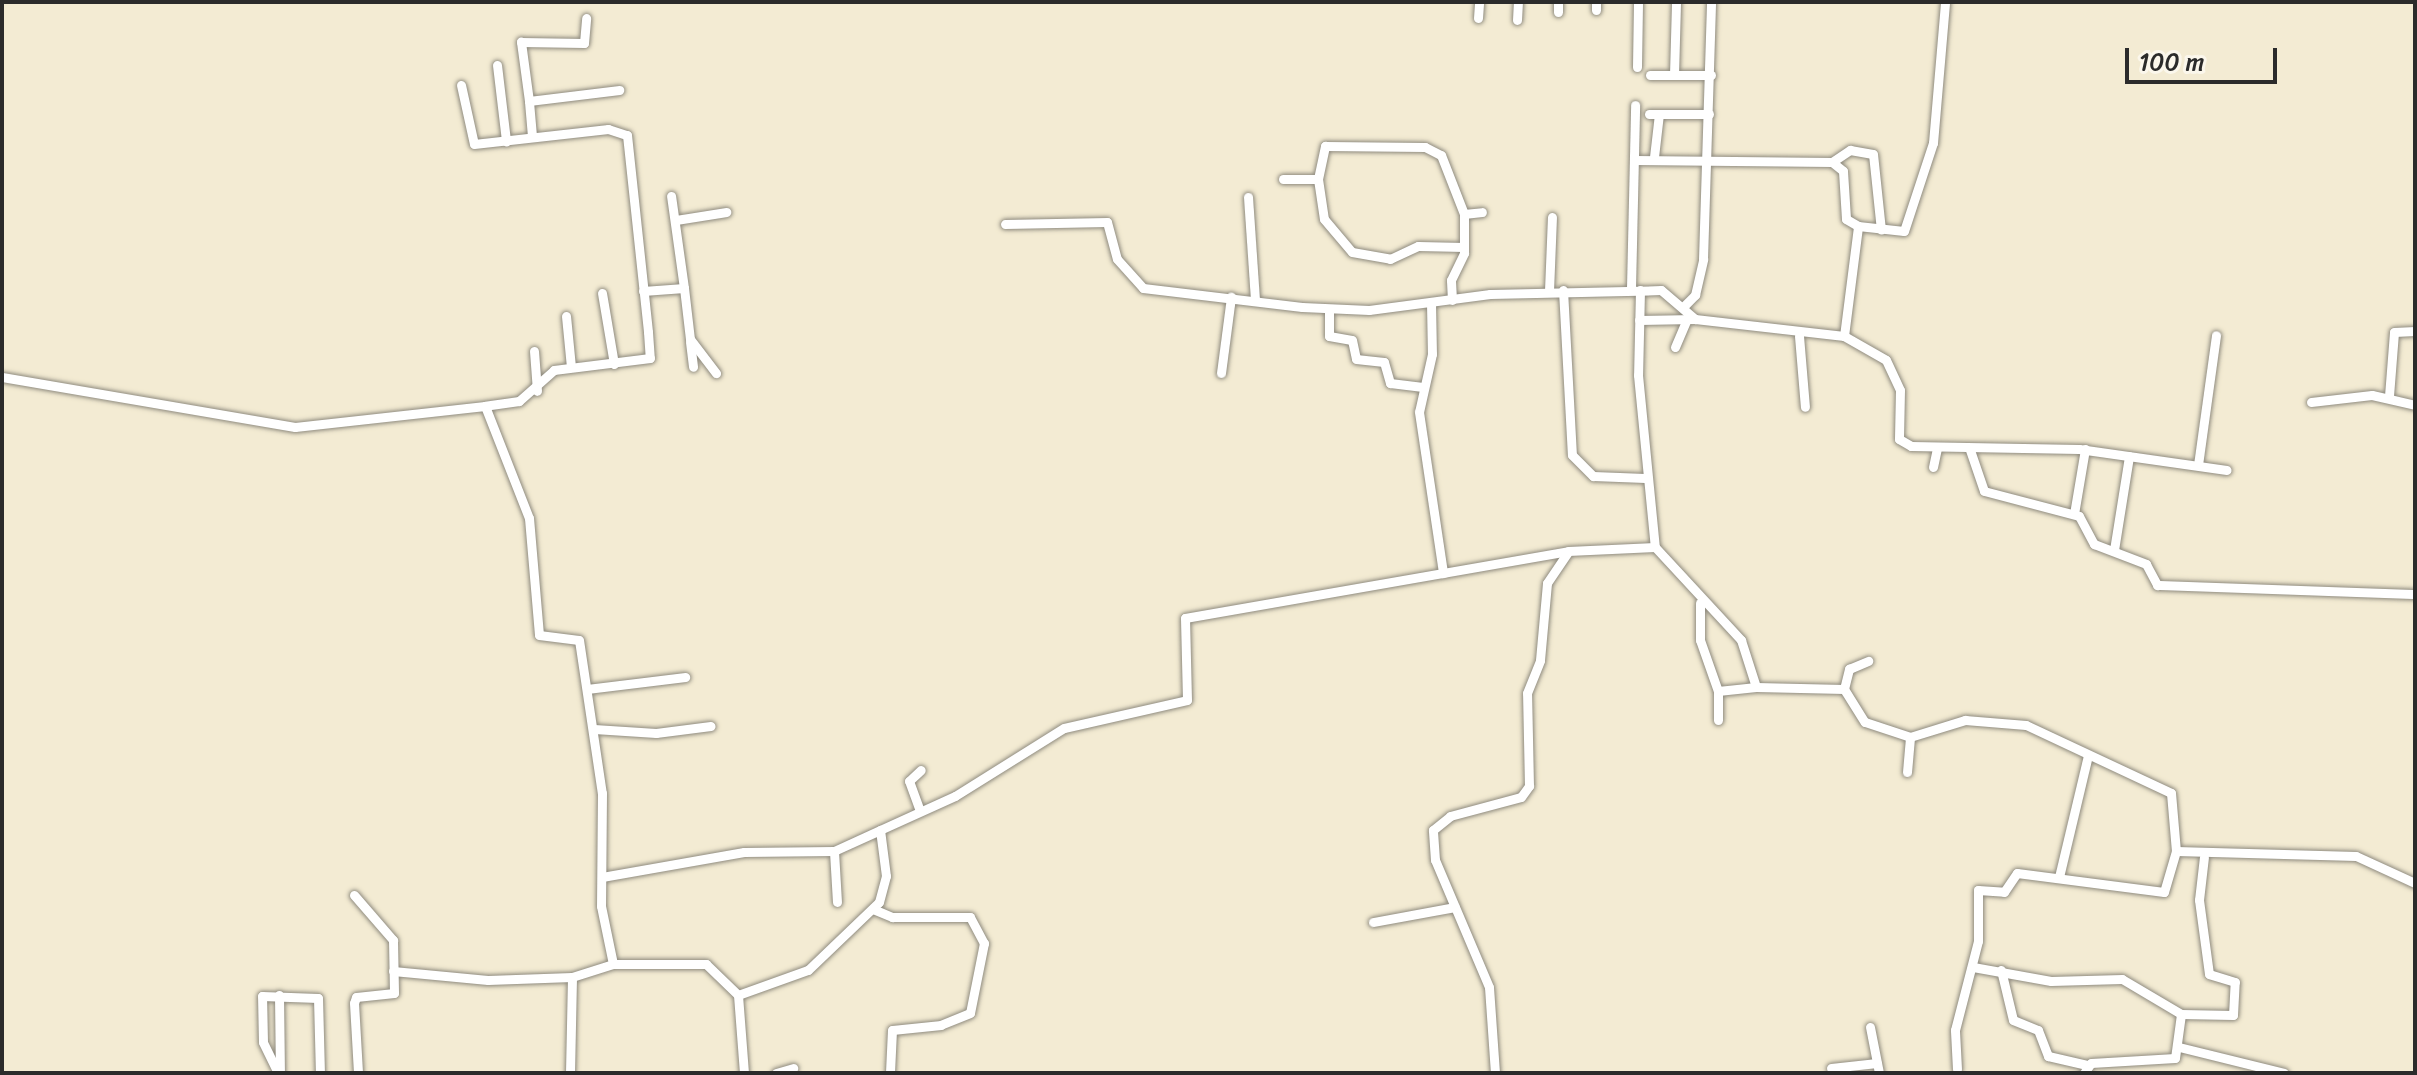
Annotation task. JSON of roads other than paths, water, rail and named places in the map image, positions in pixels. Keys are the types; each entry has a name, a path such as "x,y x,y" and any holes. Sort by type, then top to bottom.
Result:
{"street":[{"path":"1478,18 1479,2"},
{"path":"1517,20 1518,2"},
{"path":"1637,67 1638,2"},
{"path":"1674,75 1676,2"},
{"path":"1684,306 1695,295 1703,259 1711,2"},
{"path":"1832,162 1843,171 1846,219 1858,226 1881,230 1906,229 1933,143 1945,2"},
{"path":"532,136 521,42 584,43 586,18"},
{"path":"497,65 506,141"},
{"path":"1650,75 1711,75"},
{"path":"2,377 295,427 485,406 537,391 554,370 650,358 627,135 608,129 506,141 468,140 461,85"},
{"path":"529,101 619,90"},
{"path":"1635,105 1636,289 1645,478 1655,547 1700,603 1741,640 1756,687"},
{"path":"1654,157 1654,114 1709,114"},
{"path":"1452,300 1464,247 1464,214 1441,155 1425,147 1325,146 1318,179 1324,219 1352,252 1386,260 1418,246 1464,247"},
{"path":"1635,160 1832,162 1850,150 1875,157 1881,230"},
{"path":"1283,179 1318,179"},
{"path":"671,196 693,367"},
{"path":"1248,197 1255,300"},
{"path":"676,220 726,212"},
{"path":"1464,214 1482,212"},
{"path":"1549,291 1552,217"},
{"path":"1005,224 1107,222 1134,284 1329,309 1563,290 1636,289 1670,292 1684,306 1691,319"},
{"path":"1844,336 1858,226"},
{"path":"643,291 684,288"},
{"path":"1563,290 1572,455 1593,476 1645,478"},
{"path":"602,293 614,364"},
{"path":"1221,373 1231,297"},
{"path":"1431,303 1419,412 1443,573"},
{"path":"1329,309 1329,336 1352,340 1356,359 1384,362 1390,383 1423,387"},
{"path":"566,316 571,367"},
{"path":"1675,347 1691,319"},
{"path":"1639,320 1691,319 1799,336 1844,336 1894,369 1899,439 1937,448 1970,450 2085,449 2227,470"},
{"path":"2389,396 2394,332 2415,331"},
{"path":"2198,465 2216,335"},
{"path":"1799,336 1805,407"},
{"path":"690,339 716,373"},
{"path":"534,351 537,391"},
{"path":"2311,402 2389,396 2415,405"},
{"path":"485,406 529,518 539,635 579,640 594,729 602,877 613,964"},
{"path":"1933,467 1937,448"},
{"path":"2074,514 2085,449"},
{"path":"1970,450 1984,491 2074,514 2094,544 2146,564 2166,587 2415,594"},
{"path":"2114,550 2129,456"},
{"path":"602,877 755,851 834,851 920,811 1064,728 1187,700 1185,618 1568,551 1655,547"},
{"path":"1495,1073 1489,987 1435,860 1433,830 1450,816 1521,797 1529,786 1527,693 1540,660 1547,583 1568,551"},
{"path":"1700,603 1700,640 1718,691 1718,720"},
{"path":"1868,661 1849,669 1844,689 1865,722 1910,737 1946,723 2003,722 2026,725 2174,796 2176,851 2164,892 2014,874 2004,892 1978,890 1973,967 1955,1030 1957,1069"},
{"path":"587,689 685,677"},
{"path":"1718,691 1756,687 1844,689"},
{"path":"594,729 656,733 711,726"},
{"path":"1907,772 1910,737"},
{"path":"2059,877 2088,755"},
{"path":"920,811 909,781 921,770"},
{"path":"738,995 808,970 873,909 885,892 880,830"},
{"path":"834,851 837,902"},
{"path":"2176,851 2204,857 2356,856 2415,883"},
{"path":"1973,967 2051,981 2122,979 2181,1014 2226,1016 2237,1008 2235,982 2209,974 2199,900 2204,857"},
{"path":"354,895 393,940 394,993 356,997 358,1073"},
{"path":"1373,922 1455,907"},
{"path":"873,909 892,917 970,917 984,943 970,1013 941,1025 892,1030 890,1073"},
{"path":"393,971 488,980 572,977 613,964 706,964 738,995 744,1073"},
{"path":"2001,970 2006,1013 2038,1030 2048,1056 2086,1069 2168,1062 2179,1047 2181,1014"},
{"path":"570,1073 572,977"},
{"path":"279,995 279,1073"},
{"path":"279,1073 263,1042 262,996 318,998 320,1073"},
{"path":"1831,1068 1878,1068 1870,1027"},
{"path":"263,1042 280,1042"},
{"path":"2179,1047 2284,1073"},
{"path":"776,1073 793,1068"}]}
